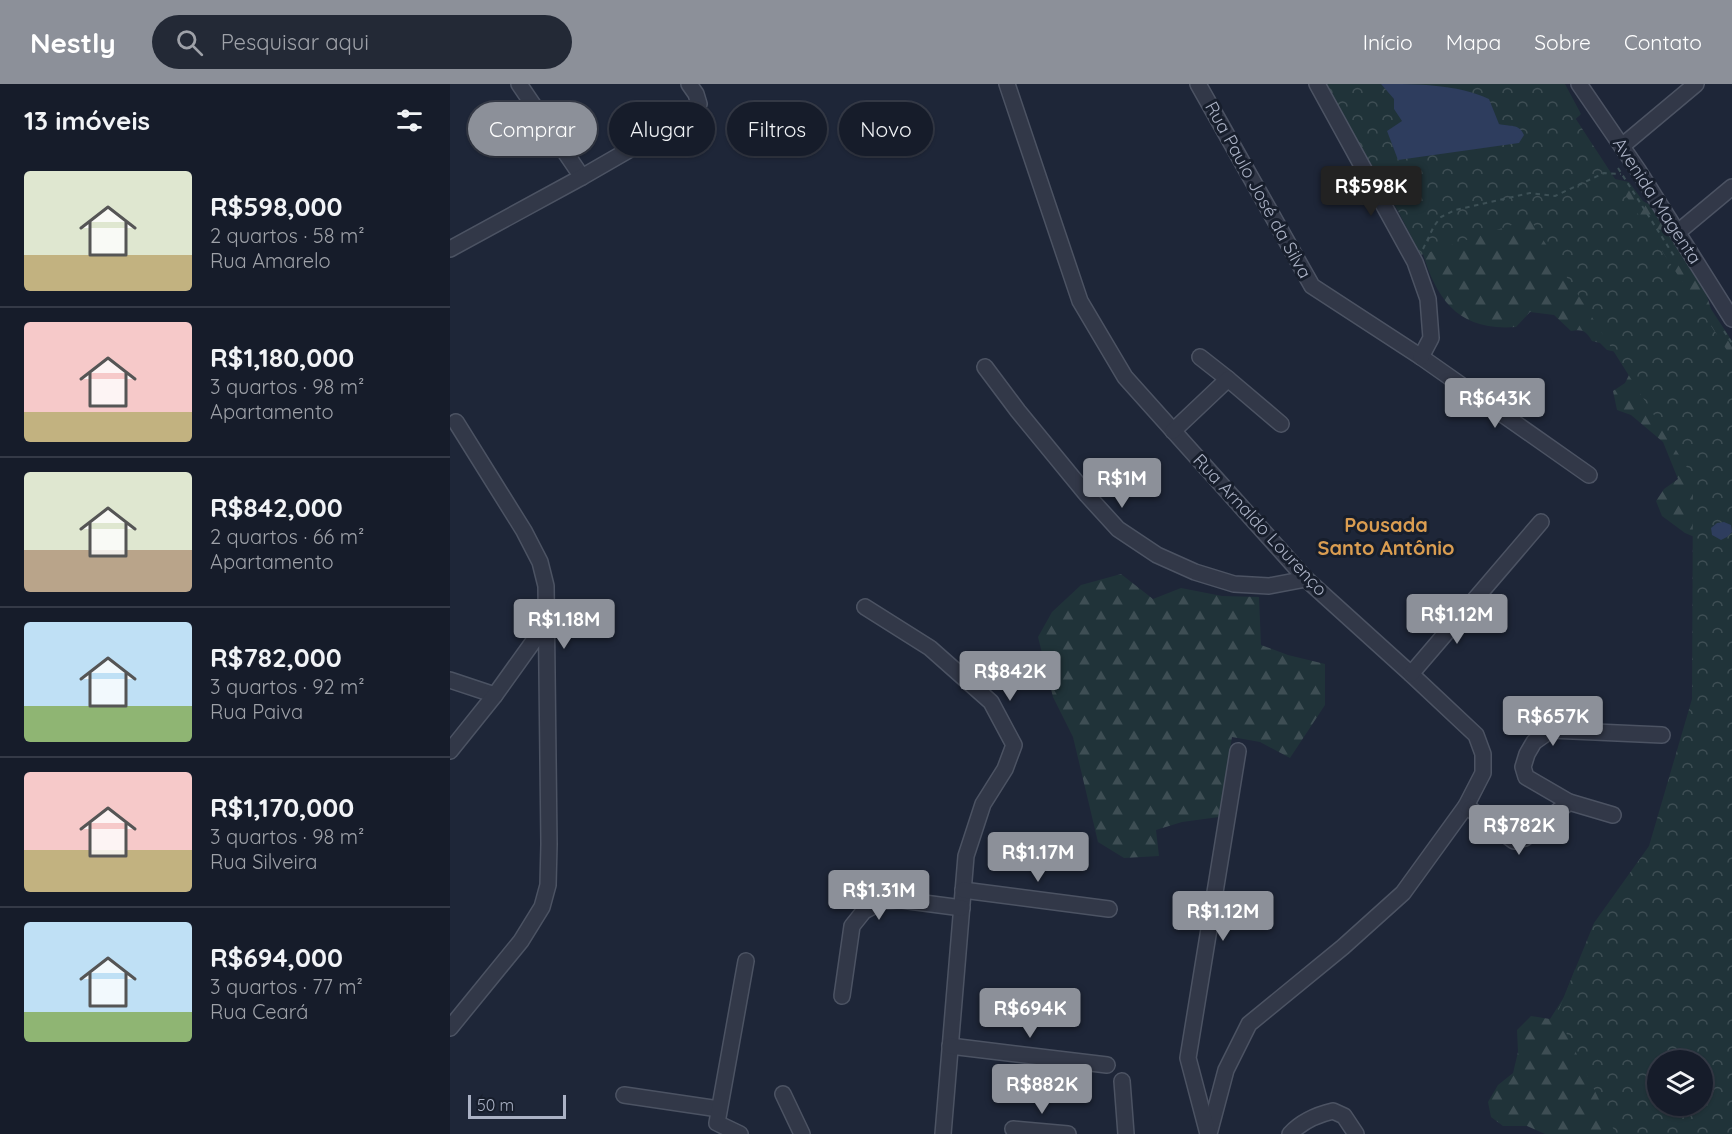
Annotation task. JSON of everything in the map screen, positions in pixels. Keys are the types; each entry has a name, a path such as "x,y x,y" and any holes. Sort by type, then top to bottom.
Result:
{"street":[{"path":"519,84 582,177"},
{"path":"450,249 693,113 699,104 689,84"},
{"name":"Rua Arnaldo Lourenço","path":"1007,84 1080,301 1125,377 1306,579 1476,735 1483,754 1483,773 1466,806 1403,893 1250,1024 1226,1070 1208,1134"},
{"name":"Rua Paulo José da Silva","path":"1198,84 1312,286 1421,357 1589,475"},
{"path":"1317,84 1414,262 1428,298 1431,338 1421,357"},
{"name":"Avenida Magenta","path":"1579,84 1638,170 1732,318"},
{"path":"1622,146 1696,84"},
{"path":"1678,232 1732,187"},
{"path":"1200,357 1281,424"},
{"path":"985,367 1018,411 1118,529 1157,555 1195,572 1234,584 1269,586 1306,579"},
{"path":"1173,431 1228,379"},
{"path":"450,1028 520,941 542,907 548,885 549,854 546,586 540,562 524,531 456,422"},
{"path":"1411,674 1541,522"},
{"path":"865,607 930,648 992,702 1014,745 1005,769 983,804 966,856 943,1134"},
{"path":"450,751 495,695 548,621"},
{"path":"450,680 495,695"},
{"path":"1613,815 1569,802 1526,777 1523,767 1534,742 1551,730 1662,735"},
{"path":"1208,1134 1188,1058 1238,751"},
{"path":"1466,806 1514,841 1525,838 1569,802"},
{"path":"963,890 1109,909"},
{"path":"842,996 852,926 864,911 883,901 901,900 962,908"},
{"path":"717,1122 746,962"},
{"path":"950,1046 1107,1065"},
{"path":"1122,1081 1126,1134"},
{"path":"783,1094 802,1134"},
{"path":"624,1095 717,1122 740,1134"},
{"path":"1290,1134 1316,1115 1333,1111 1344,1116 1356,1134"},
{"path":"1014,1129 1068,1134"}],"path":[{"path":"1414,262 1434,226 1442,217 1455,210 1530,193 1555,196 1604,173 1622,174 1638,170"}],"green space":[{"path":"1325,84 1553,84 1732,358 1732,1134 1616,1134 1557,1014 1594,923 1649,846 1692,699 1693,477 1530,219 1421,255"},
{"path":"1331,84 1565,84 1581,114 1567,127 1596,175 1629,182 1643,201 1671,217 1696,261 1711,309 1732,341 1732,553 1685,533 1662,516 1656,501 1664,489 1678,479 1663,442 1631,415 1617,410 1613,391 1625,383 1636,361 1621,353 1607,350 1600,343 1592,341 1584,332 1571,331 1554,315 1530,312 1516,327 1494,327 1476,323 1461,316 1449,305 1431,277 1419,240"},
{"path":"1121,574 1153,599 1181,588 1222,596 1259,597 1261,645 1288,655 1325,664 1325,705 1290,758 1260,742 1232,737 1219,817 1182,822 1156,830 1159,856 1124,858 1098,842 1073,737 1053,697 1038,637 1052,612 1081,585"},
{"path":"1575,969 1647,1088 1647,1116 1713,1116 1713,1111 1732,1119 1688,1134 1545,1134 1527,1126 1503,1126 1491,1117 1488,1102 1498,1085 1513,1073 1518,1052 1517,1030 1531,1016 1550,1019 1564,997"}],"water":[{"path":"1381,84 1436,86 1476,94 1489,99 1499,124 1517,127 1524,135 1519,143 1398,160 1387,131 1402,121 1394,109 1394,99"},
{"path":"1724,522 1731,525 1732,532 1721,540 1712,535 1711,528 1717,523"}],"district":[{"name":"Pousada Santo Antônio","path":"1386,536"}]}
